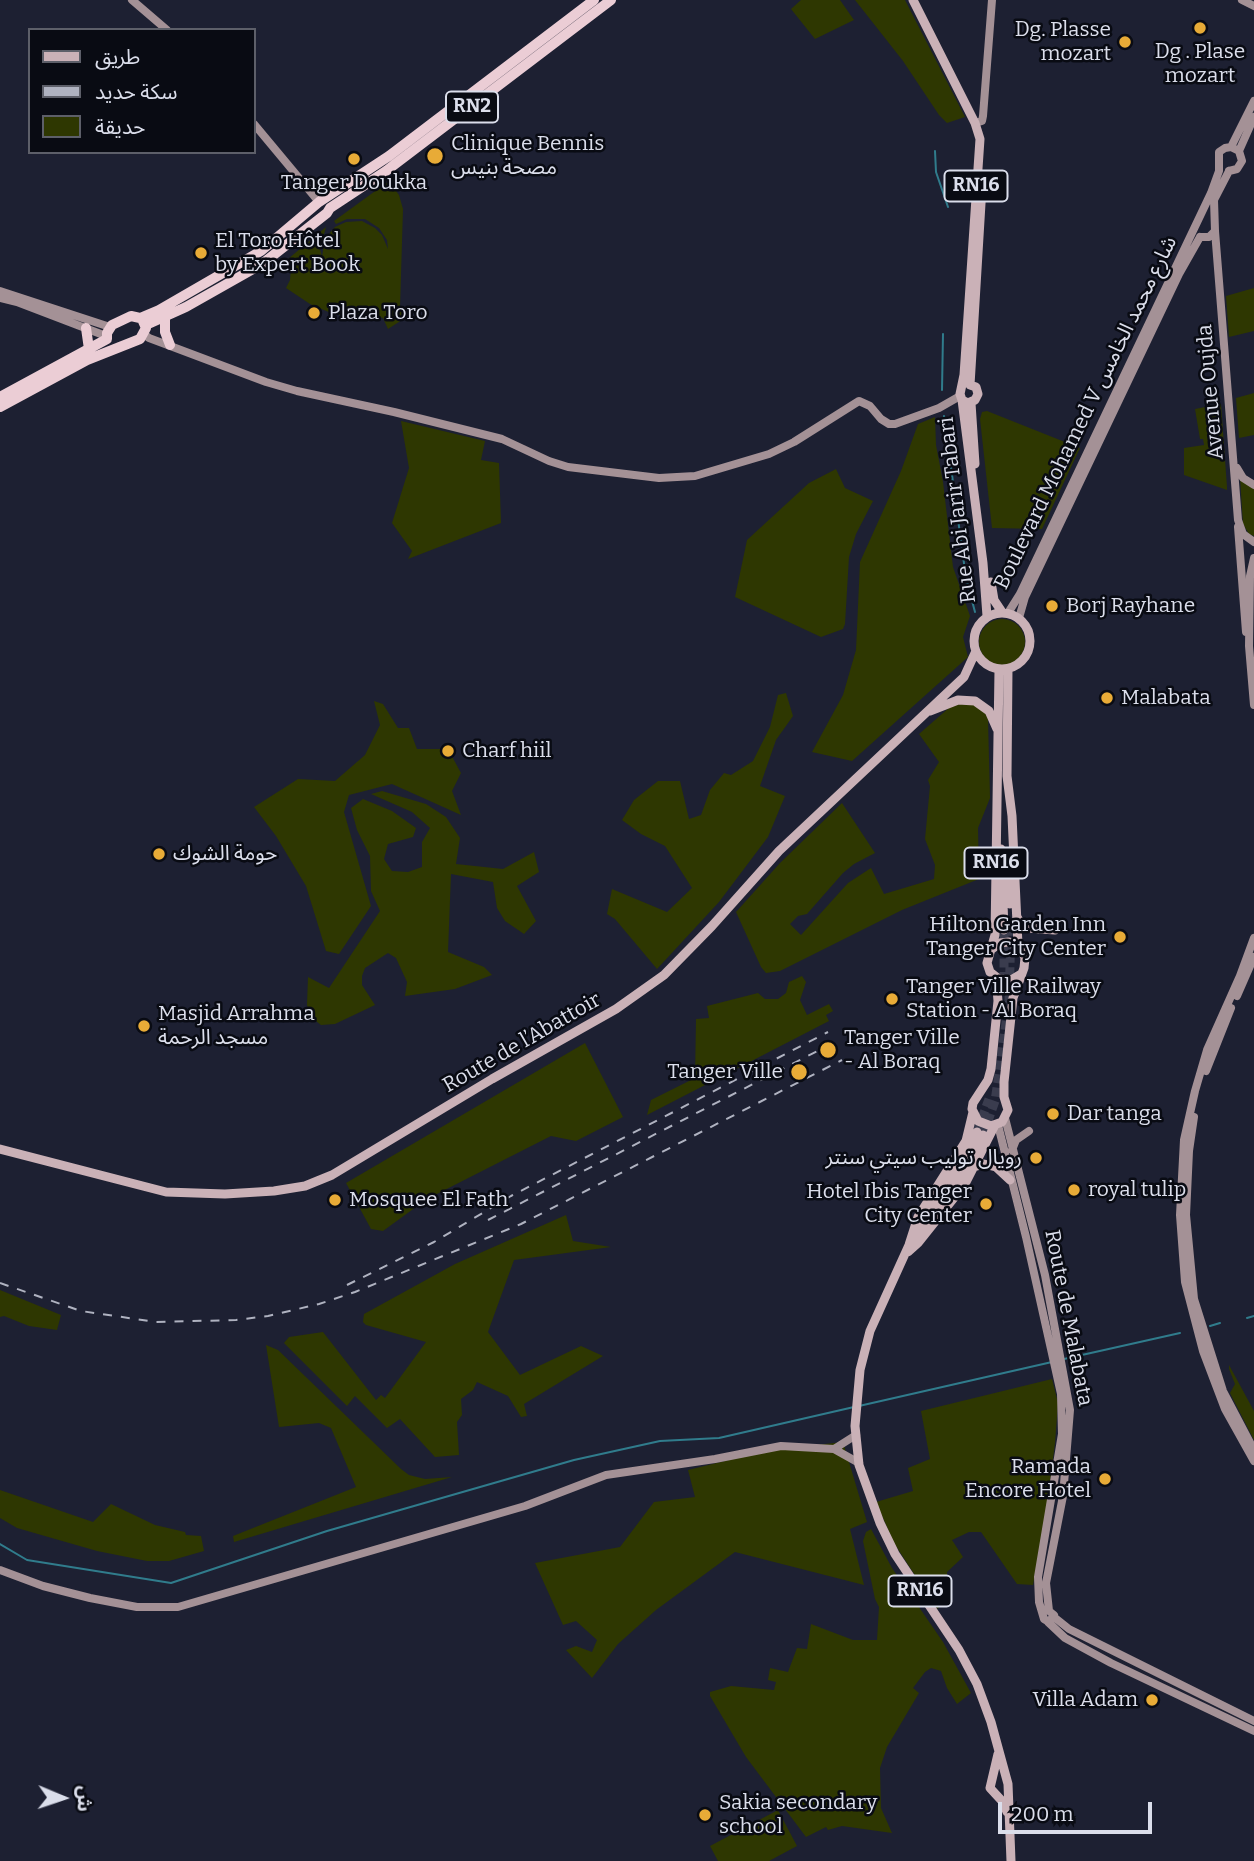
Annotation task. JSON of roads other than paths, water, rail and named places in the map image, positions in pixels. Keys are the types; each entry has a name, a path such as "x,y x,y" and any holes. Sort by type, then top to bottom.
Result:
{"highway":[{"name":"RN2","path":"0,407 87,360 124,347 144,326 261,251 594,0"},
{"name":"RN2","path":"144,326 165,318 294,244 323,206 351,194 386,171 611,0"},
{"path":"349,207 351,194"},
{"name":"RN2","path":"0,397 89,349 131,316 144,326"},
{"path":"165,318 168,345"},
{"path":"86,328 89,349"},
{"path":"108,334 115,348"}],"main road":[{"path":"132,0 165,28"},
{"name":"RN16","path":"914,0 978,122"},
{"name":"RN16","path":"920,0 978,122 984,149 965,394"},
{"path":"978,122 984,112 992,0"},
{"path":"1242,0 1254,6"},
{"path":"1235,149 1254,101"},
{"path":"1235,149 1254,117"},
{"path":"256,126 323,206"},
{"path":"1203,237 1215,231 1214,200 1229,172 1241,164 1242,157 1235,149 1225,148 1219,152 1218,159 1220,166 1229,172"},
{"name":"Boulevard Mohamed V شارع محمد الخامس","path":"1199,217 1220,166"},
{"path":"1213,219 1205,215 1199,217 1194,227 1217,256"},
{"name":"Boulevard Mohamed V شارع محمد الخامس","path":"1005,613 1020,594 1194,227"},
{"name":"Avenue Oujda","path":"1215,231 1241,585 1250,663"},
{"name":"Boulevard Mohamed V شارع محمد الخامس","path":"1020,618 1023,604 1037,573 1179,274 1203,237"},
{"path":"0,291 108,334"},
{"path":"0,298 108,334"},
{"path":"144,326 149,338 266,382 502,439 568,467 659,478 695,477 769,454 794,443 859,401 870,406 889,424 907,421 965,394"},
{"name":"Rue Abi Jarir Tabari","path":"965,394 991,585 994,600 1005,613"},
{"name":"Rue Abi Jarir Tabari","path":"965,394 987,617"},
{"path":"1234,464 1243,478 1254,485"},
{"path":"1238,520 1243,534 1254,542"},
{"path":"1254,558 1250,576 1250,663 1254,705"},
{"path":"975,653 982,662 999,669 1017,665 1028,652 1029,631 1020,618 1005,613 987,617"},
{"name":"RN16","path":"975,653 976,629 987,617"},
{"name":"Route de l’Abattoir","path":"0,1149 166,1192 225,1194 274,1191 305,1186 332,1175 492,1079 616,1009 664,975 779,851 958,683 969,670 975,653"},
{"name":"RN16","path":"911,1246 918,1243 956,1197 1008,1106 1004,1097 1004,1077 1013,998 1025,958 1018,945 1012,816 1003,777 999,734 999,669"},
{"name":"RN16","path":"999,669 1007,930"},
{"name":"Route de l’Abattoir","path":"958,683 974,673 999,669"},
{"path":"927,712 958,700 975,701 989,711 999,734"},
{"name":"RN16","path":"911,1246 918,1217 966,1141 973,1103 981,1094 989,1076 998,1001 996,977 987,963 995,935 996,819 1003,777"},
{"path":"1016,915 1027,928 1055,930"},
{"path":"1254,938 1207,1050 1195,1091 1184,1140 1180,1200 1185,1282 1225,1409 1254,1461"},
{"path":"992,949 1004,942 1018,945"},
{"path":"1196,1315 1185,1215 1193,1122 1212,1052 1254,957"},
{"path":"996,977 1011,980 1022,972"},
{"path":"981,1094 991,1090 1004,1097"},
{"path":"973,1112 981,1124 999,1123"},
{"name":"Route de Malabata","path":"999,1123 1012,1150 1045,1275 1053,1338"},
{"name":"Route de Malabata","path":"999,1123 1010,1180 1062,1378 1062,1434 1038,1577 1039,1602 1049,1616"},
{"path":"1012,1150 1016,1140 1029,1131"},
{"name":"RN16","path":"980,1134 965,1170 905,1255 870,1331 862,1360 855,1431 859,1463 880,1523 895,1554 959,1650 977,1684 999,1752 1009,1818 1011,1861"},
{"path":"976,1166 984,1164 996,1167 1010,1180"},
{"path":"1206,1350 1227,1400 1254,1450"},
{"path":"834,1449 855,1431"},
{"path":"0,1570 43,1586 90,1598 137,1607 178,1607 525,1506 606,1475 781,1446 834,1449 859,1463"},
{"path":"1049,1616 1092,1641 1254,1721"},
{"path":"1049,1616 1065,1638 1254,1731"},
{"name":"RN16","path":"999,1752 990,1785 991,1791 1004,1790"},
{"path":"993,1780 1001,1778 1004,1790"}],"waterway":[{"path":"935,151 936,172 948,207"},
{"path":"942,390 943,334"},
{"path":"944,416 966,578 975,612"},
{"path":"1247,1318 1254,1316"},
{"path":"1210,1326 1220,1323"},
{"path":"1064,1359 1180,1333"},
{"path":"859,1406 1052,1362"},
{"path":"0,1544 27,1560 171,1583 327,1531 574,1460 660,1441 719,1438 854,1407"}],"tunnel":[{"path":"1004,930 1004,981"},
{"path":"983,1135 995,1101 1009,1001 1011,930"},
{"path":"977,1132 989,1099"}],"railway":[{"path":"347,1285 434,1242 511,1196 828,1032"},
{"path":"488,1220 833,1043"},
{"path":"0,1283 81,1311 156,1322 236,1320 268,1316 319,1304 521,1224 842,1060"}],"place":[{"name":"Dg . Plase mozart","path":"1200,28"},
{"name":"Dg. Plasse mozart","path":"1125,42"},
{"name":"Clinique Bennis مصحة بنيس","path":"435,156"},
{"name":"Tanger Doukka","path":"354,159"},
{"name":"El Toro Hôtel by Expert Book","path":"201,253"},
{"name":"Plaza Toro","path":"314,313"},
{"name":"Borj Rayhane","path":"1052,606"},
{"name":"Malabata","path":"1107,698"},
{"name":"Charf hiil","path":"448,751"},
{"name":"حومة الشوك","path":"159,854"},
{"name":"Hilton Garden Inn Tanger City Center","path":"1120,937"},
{"name":"Tanger Ville Railway Station - Al Boraq","path":"892,999"},
{"name":"Masjid Arrahma مسجد الرحمة","path":"144,1026"},
{"name":"Tanger Ville - Al Boraq","path":"828,1050"},
{"name":"Tanger Ville","path":"799,1072"},
{"name":"Dar tanga","path":"1053,1114"},
{"name":"رويال توليب سيتي سنتر","path":"1036,1158"},
{"name":"royal tulip","path":"1074,1190"},
{"name":"Mosquee El Fath","path":"335,1200"},
{"name":"Hotel Ibis Tanger City Center","path":"986,1204"},
{"name":"Ramada Encore Hotel","path":"1105,1479"},
{"name":"Villa Adam","path":"1152,1700"},
{"name":"Sakia secondary school","path":"705,1815"}]}
